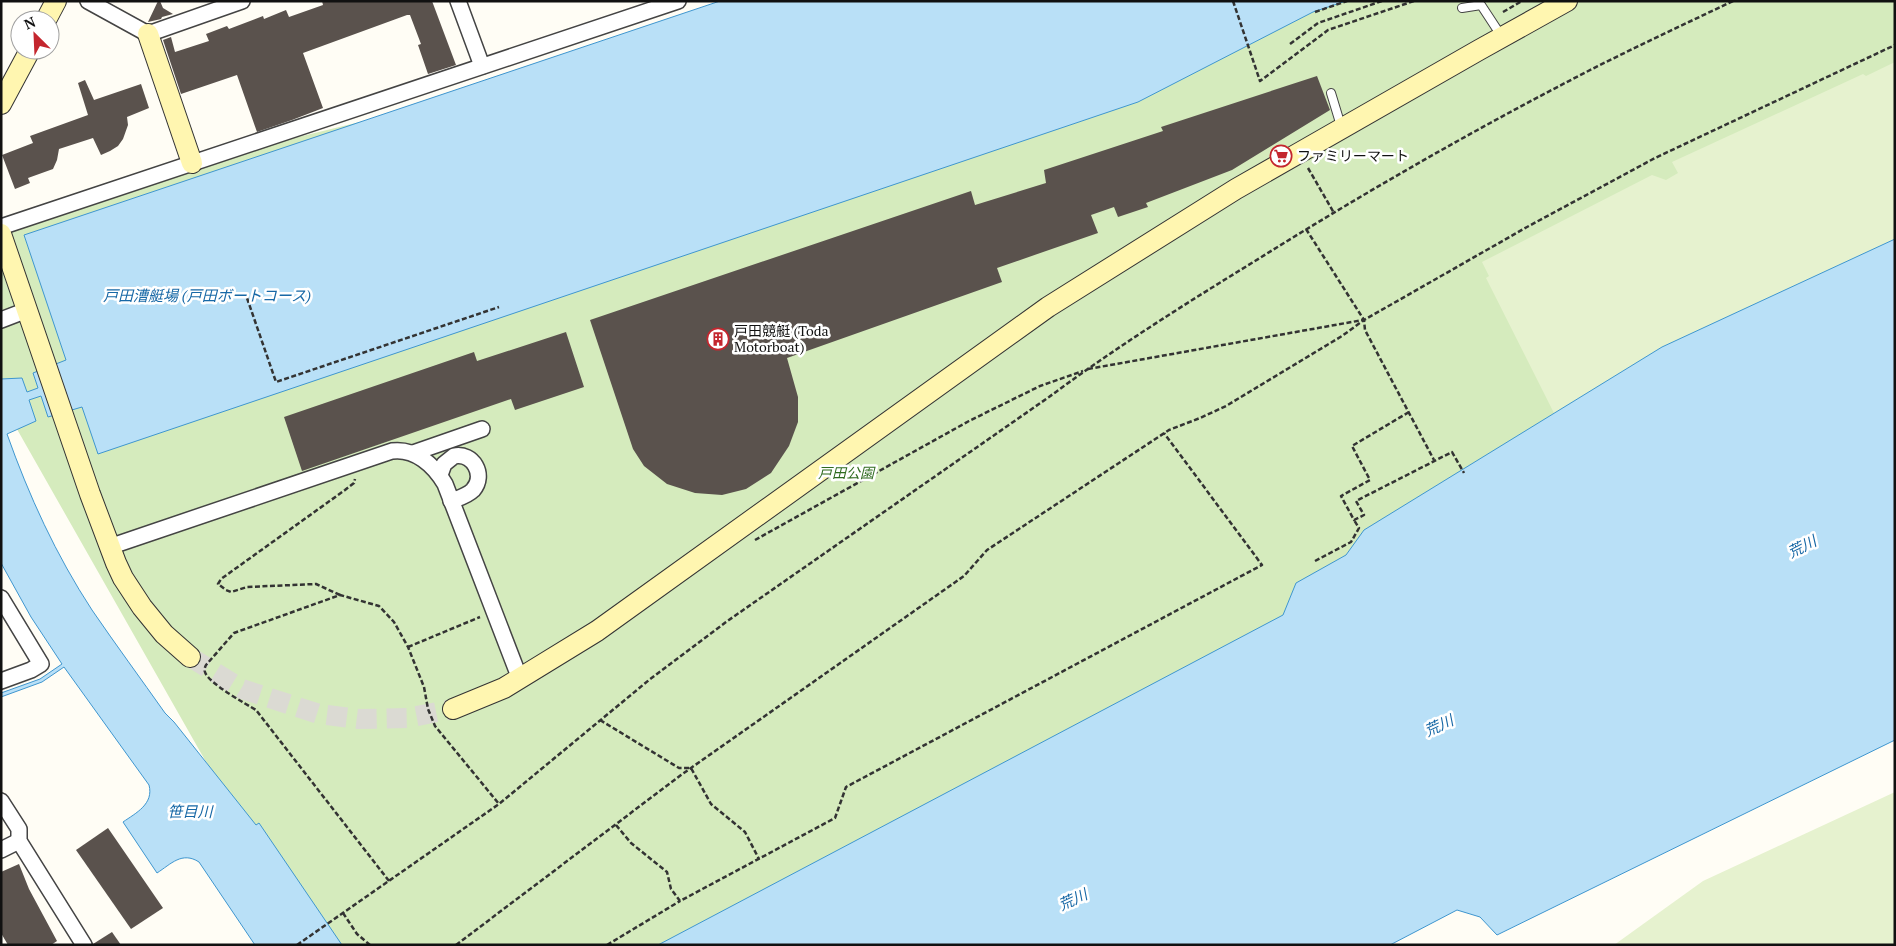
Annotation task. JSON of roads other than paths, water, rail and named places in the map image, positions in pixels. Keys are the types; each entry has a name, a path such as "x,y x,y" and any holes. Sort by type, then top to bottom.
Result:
{"street":[{"path":"88,1 148,34 192,163"},
{"path":"148,34 242,1"},
{"path":"458,1 482,66"},
{"path":"1,227 678,1"},
{"path":"453,709 487,696 520,679 597,631 1048,307 1236,189 1567,1"},
{"path":"1,104 25,60"},
{"path":"1,234 109,547 123,578 142,607 164,634 190,657"},
{"path":"4,319 27,310"},
{"path":"414,453 482,430"},
{"path":"109,547 392,451 399,450 414,453 428,462 440,475 520,679"},
{"path":"440,475 444,464 454,456 464,456 475,464 478,479 476,484 467,495 451,500"},
{"path":"1,598 41,664 32,670 1,681"},
{"path":"1,801 19,829 19,841 84,945"},
{"path":"1,850 19,841"}],"lane":[{"path":"1462,8 1481,6 1502,37"},
{"path":"1331,93 1342,128"}],"water":[{"name":"戸田漕艇場 (戸田ボートコース)","path":"720,1 1346,1 1313,12 1138,102 98,454 82,407 48,417 41,396 29,400 36,421 7,434 34,502 55,546 79,589 165,713 256,825 259,823 342,945 255,945 199,862 193,859 182,858 157,873 123,822 146,803 150,792 149,785 64,667 42,682 1,697 1,693 40,679 62,664 31,617 1,563 1,379 22,378 27,392 38,388 33,373 66,360 24,235"},
{"name":"荒川","path":"1895,239 1895,740 1497,935 1480,917 1457,910 1390,945 658,945 1283,615 1296,583 1346,555 1364,530 1662,347"}],"tunnel":[{"path":"190,657 242,689 319,714 359,719 407,718 453,709"}],"place":[{"name":"ファミリーマート","path":"1281,156"},
{"name":"戸田競艇 (Toda Motorboat)","path":"718,339"}],"park label":[{"name":"戸田公園","path":"846,473"}],"water label":[{"name":"笹目川","path":"190,812"}]}
